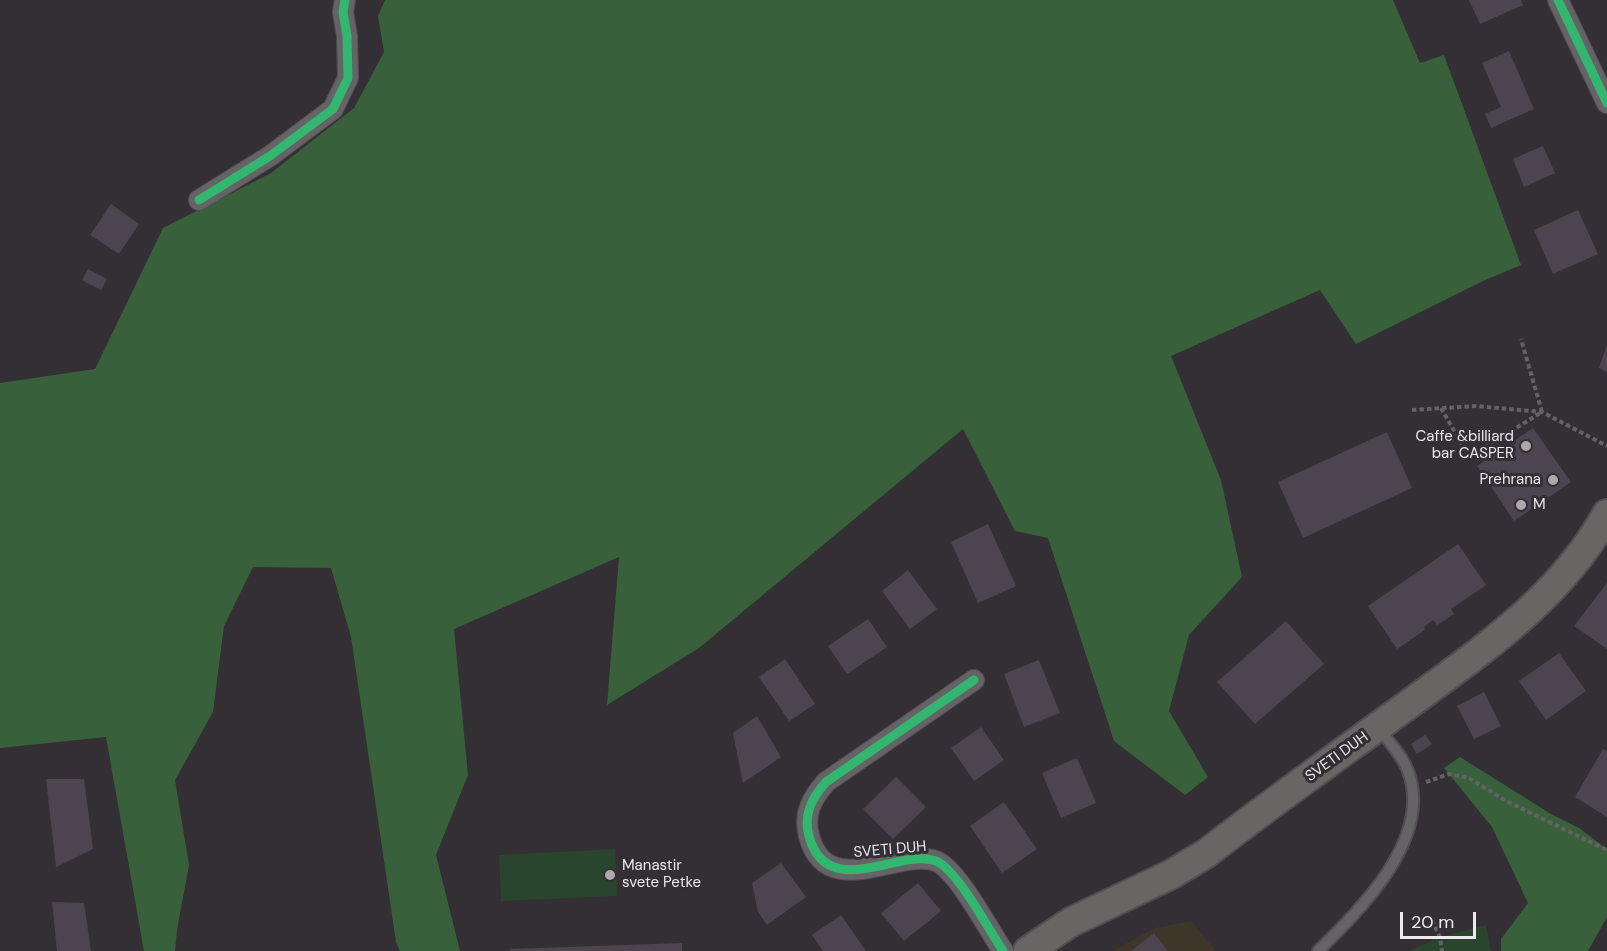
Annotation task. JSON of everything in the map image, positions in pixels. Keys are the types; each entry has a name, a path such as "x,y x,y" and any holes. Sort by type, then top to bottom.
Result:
{"main road":[{"name":"SVETI DUH","path":"1028,951 1054,932 1089,912 1172,874 1199,858 1446,677 1530,610 1557,585 1607,514"}],"street":[{"path":"199,200 270,156 333,109 348,78 347,36 343,12 345,0"},
{"path":"1558,0 1607,103"},
{"name":"SVETI DUH","path":"974,680 826,782 808,805 807,822 809,837 815,850 823,860 835,867 862,870 913,860 926,859 937,862 946,868 963,888 1003,951"}],"lane":[{"path":"1318,951 1353,917 1394,863 1407,836 1413,810 1412,787 1404,762 1377,728"}],"path":[{"path":"1521,339 1542,412"},
{"path":"1412,410 1476,406 1542,412 1607,446"},
{"path":"1441,408 1469,457 1542,412"},
{"path":"1412,787 1449,774 1469,778 1506,801 1607,850"},
{"path":"1432,920 1440,937 1442,951"}],"shaded area":[{"path":"1191,921 1216,951 1112,951 1155,928"}],"green space":[{"path":"385,0 1393,0 1420,63 1444,55 1521,265 1483,281 1356,344 1320,290 1171,356 1221,480 1242,577 1189,635 1169,711 1208,777 1185,795 1114,741 1048,538 1015,531 963,429 699,648 607,705 619,557 454,629 468,775 436,855 460,951 400,951 396,942 351,637 331,568 253,567 224,626 213,712 175,780 189,865 175,951 144,951 106,737 0,748 0,383 95,369 163,228 271,173 354,108 384,52 378,16"},
{"path":"1460,757 1551,814 1579,828 1607,849 1607,917 1588,951 1501,951 1501,939 1528,903 1492,827 1444,768"},
{"path":"615,849 617,896 501,901 499,855"},
{"path":"1486,925 1491,951 1409,951 1440,937"}],"building":[{"path":"1469,0 1521,0 1523,5 1480,24"},
{"path":"1509,51 1534,109 1491,128 1485,114 1501,107 1482,63"},
{"path":"1543,146 1555,173 1524,187 1513,159"},
{"path":"111,204 139,224 119,254 90,235"},
{"path":"1578,210 1598,254 1553,274 1534,230"},
{"path":"88,269 107,279 101,290 82,280"},
{"path":"1607,345 1607,372 1599,368"},
{"path":"1533,428 1571,482 1514,521 1477,466"},
{"path":"1387,432 1412,488 1303,538 1278,482"},
{"path":"988,524 1016,586 978,603 951,542"},
{"path":"1458,544 1486,585 1451,609 1454,614 1437,625 1433,620 1424,627 1425,630 1397,649 1368,606"},
{"path":"908,570 937,609 910,629 882,591"},
{"path":"1607,583 1607,649 1574,626"},
{"path":"868,619 887,647 847,674 828,646"},
{"path":"1286,621 1324,664 1255,724 1217,682"},
{"path":"1559,653 1586,691 1546,720 1519,681"},
{"path":"785,659 815,704 789,721 759,677"},
{"path":"1039,660 1060,713 1024,727 1004,674"},
{"path":"1484,692 1501,726 1474,739 1457,706"},
{"path":"757,716 781,757 743,783 733,733"},
{"path":"981,727 1004,760 974,781 951,748"},
{"path":"1425,735 1432,744 1417,754 1411,744"},
{"path":"1603,749 1607,751 1607,817 1575,797"},
{"path":"1077,758 1096,803 1061,818 1042,773"},
{"path":"896,777 926,807 893,839 863,809"},
{"path":"46,779 84,779 93,849 56,867"},
{"path":"1004,802 1037,849 1002,873 970,826"},
{"path":"781,863 806,897 767,925 758,912 752,883"},
{"path":"918,883 941,911 904,941 881,913"},
{"path":"52,902 84,903 91,951 57,951"},
{"path":"841,915 866,951 823,951 812,935"},
{"path":"1154,933 1168,951 1131,951"},
{"path":"682,943 682,951 510,951 510,949"}],"cycle path":[{"path":"199,200 270,156 333,109 348,78 347,36 343,12 345,0"},
{"path":"1558,0 1607,103"},
{"path":"974,680 826,782 810,807 807,828 818,856 832,866 849,870 906,860 923,859 938,862 964,889 1003,951"}],"place":[{"name":"Caffe &billiard bar CASPER","path":"1526,446"},
{"name":"Prehrana","path":"1553,480"},
{"name":"M","path":"1521,505"},
{"name":"Manastir svete Petke","path":"610,875"}]}
